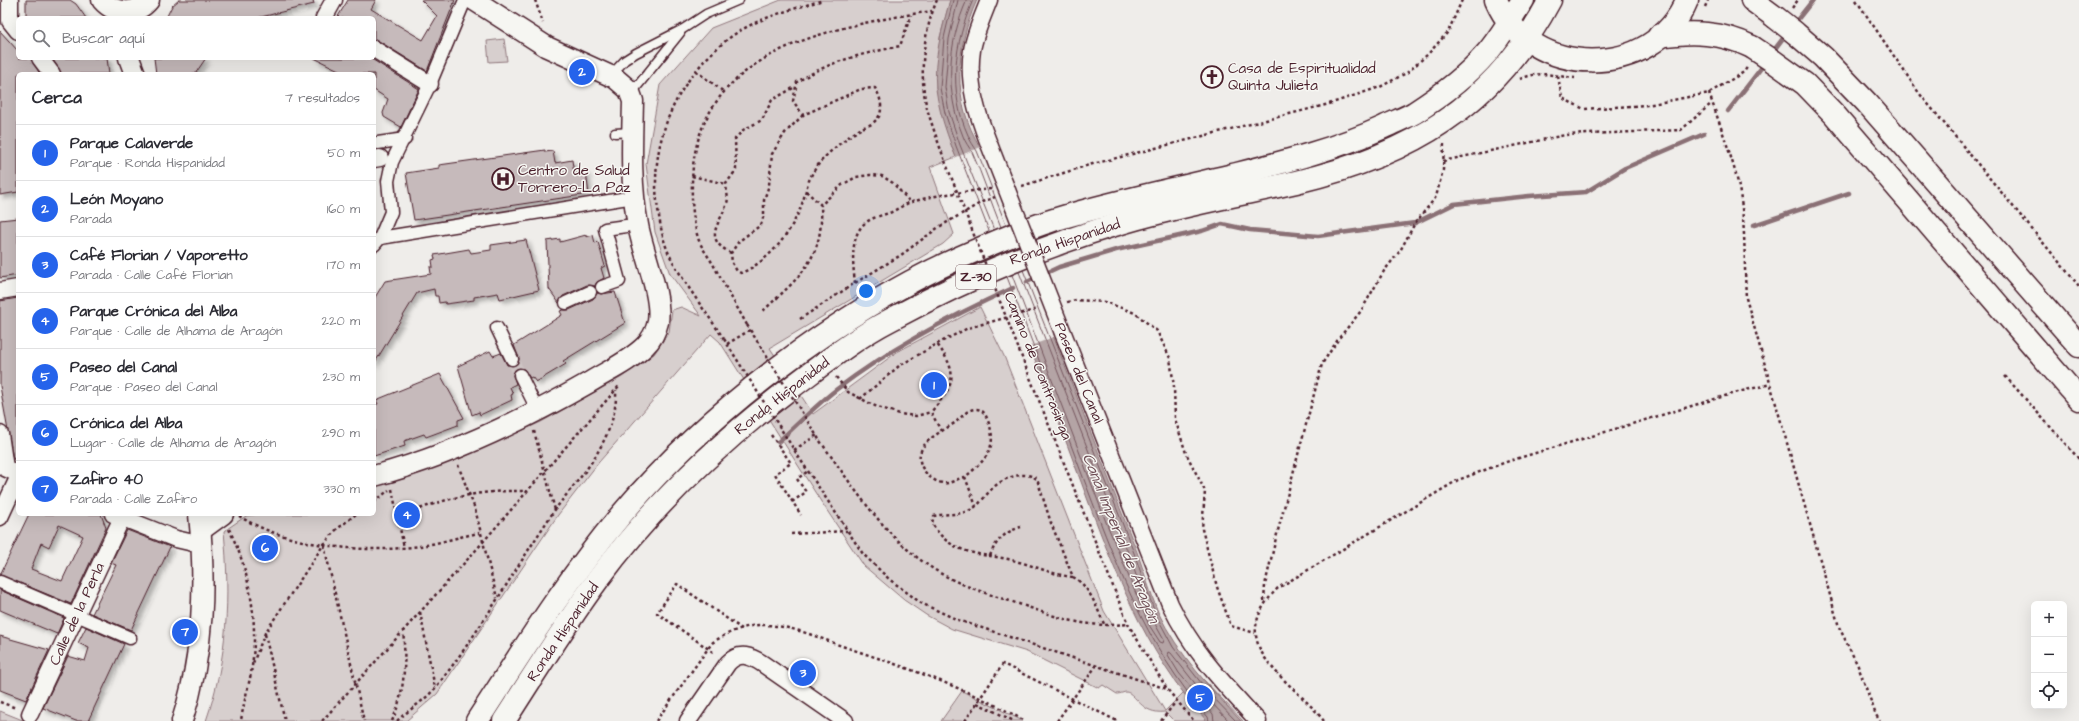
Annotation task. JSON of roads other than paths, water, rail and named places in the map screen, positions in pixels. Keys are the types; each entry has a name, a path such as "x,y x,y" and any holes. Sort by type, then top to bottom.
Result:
{"highway":[{"path":"1496,0 1509,22 1526,39 1551,54 1560,67 1582,61 1610,59 1623,56 1642,48 1695,6"},
{"name":"Ronda Hispanidad","path":"478,721 538,626 580,567 622,514 679,452 731,406 804,350 873,303 959,258 1059,218 1290,160 1358,139 1412,114 1446,90 1487,52 1523,0"},
{"name":"Ronda Hispanidad","path":"504,721 601,576 639,528 691,473 742,425 819,366 886,322 1009,262 1130,220 1299,181 1362,163 1426,134 1462,110 1505,69 1526,39 1550,0"},
{"path":"1752,0 1775,16 1823,56 1867,103 2079,346"},
{"path":"1659,36 1680,33 1714,34 1742,42 1752,47 1805,84 1834,114 2079,399"}],"street":[{"path":"10,0 10,21 16,28"},
{"path":"325,16 334,0"},
{"path":"376,242 391,212 388,181 392,162 430,84 465,0"},
{"path":"376,475 452,450 635,354 648,343 655,331 659,312 658,300 642,246 623,132 633,101 631,94 625,86 611,75 547,47 474,0"},
{"name":"Paseo del Canal","path":"989,0 973,43 971,69 975,104 989,144 1167,596 1181,625 1208,667 1258,721"},
{"path":"107,8 126,11 143,9"},
{"path":"376,50 430,84"},
{"path":"42,60 50,72"},
{"path":"130,60 135,72"},
{"path":"136,72 137,60"},
{"path":"377,153 404,139"},
{"path":"376,242 634,197"},
{"path":"602,287 619,281 605,229 626,226"},
{"path":"0,291 16,288"},
{"path":"566,303 590,292"},
{"path":"497,328 512,358"},
{"path":"520,375 532,408"},
{"path":"0,434 8,469"},
{"path":"0,517 16,482"},
{"name":"Calle de la Perla","path":"30,714 77,614 118,516"},
{"path":"120,516 176,539 201,530 224,516"},
{"path":"182,721 192,686 202,629 204,599 201,530"},
{"path":"0,582 130,638"},
{"path":"688,721 728,663 734,658 742,656 752,657 759,661 845,721"}],"lane":[{"path":"611,75 625,60 636,53 683,29 706,14 739,0"},
{"path":"631,94 683,29"}],"water":[{"name":"Canal Imperial de Aragón","path":"950,0 977,0 964,37 961,56 961,93 965,111 1137,552 1158,612 1175,642 1195,670 1241,721 1207,721 1185,695 1165,667 1148,637 1132,607 1104,544 1027,339 951,145 944,123 938,101 935,78 939,44"}],"waterway":[{"path":"1794,24 1813,0"},
{"path":"1771,54 1787,33"},
{"path":"1728,111 1765,63"},
{"path":"1027,282 1059,267 1116,250 1202,231 1222,224 1250,230 1318,236 1415,223 1454,204 1586,192 1625,168 1704,134"},
{"path":"1754,225 1849,193"},
{"path":"778,442 829,395 900,346 944,321 1013,288"}],"tunnel":[{"path":"512,359 520,375"}],"place":[{"name":"León Moyano","path":"582,72"},
{"name":"Casa de Espiritualidad Quinta Julieta","path":"1212,77"},
{"name":"Centro de Salud Torrero-La Paz","path":"503,179"},
{"name":"Parque Calaverde","path":"934,385"},
{"name":"Parque Crónica del Alba","path":"407,515"},
{"name":"Crónica del Alba","path":"265,548"},
{"name":"Zafiro 40","path":"185,632"},
{"name":"Café Florian / Vaporetto","path":"803,673"},
{"name":"Paseo del Canal","path":"1200,698"}]}
